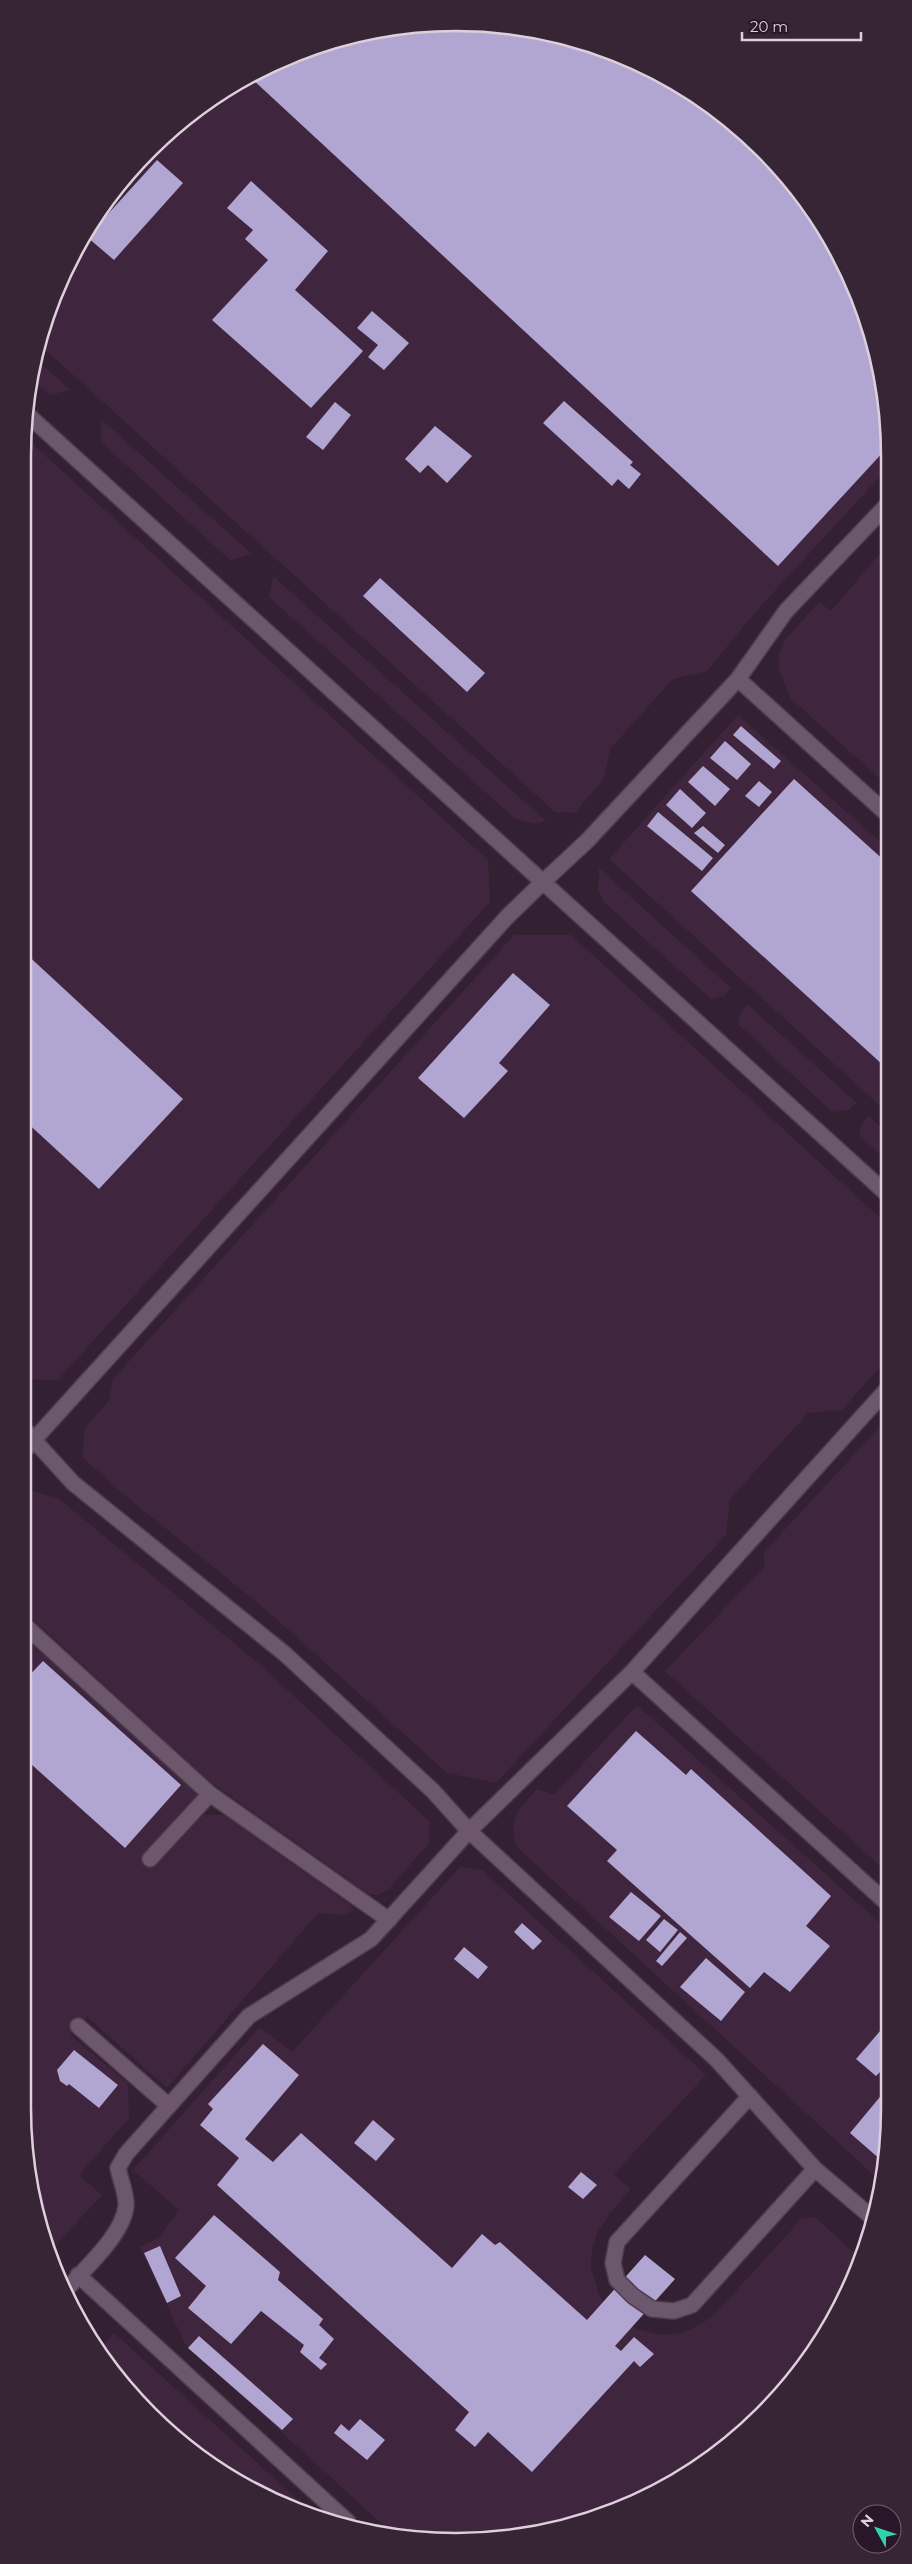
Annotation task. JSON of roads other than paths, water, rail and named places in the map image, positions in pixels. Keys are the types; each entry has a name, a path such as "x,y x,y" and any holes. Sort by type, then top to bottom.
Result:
{"street":[{"path":"33,419 881,1188"},
{"path":"31,1443 500,924 588,841 738,679 786,611 881,511"},
{"path":"738,679 881,809"},
{"path":"70,2285 117,2231 123,2218 127,2204 118,2168 126,2154 249,2016 371,1938 469,1831 632,1672 881,1396"},
{"path":"31,1437 73,1483 284,1654 433,1790 469,1831 717,2060 815,2169 867,2213"},
{"path":"31,1630 210,1794 389,1920"},
{"path":"632,1672 881,1898"},
{"path":"150,1859 210,1794"},
{"path":"78,2026 169,2106"},
{"path":"750,2096 617,2242 613,2263 617,2280 633,2296 652,2309 674,2311 692,2305 815,2169"},
{"path":"78,2275 342,2517"}]}
